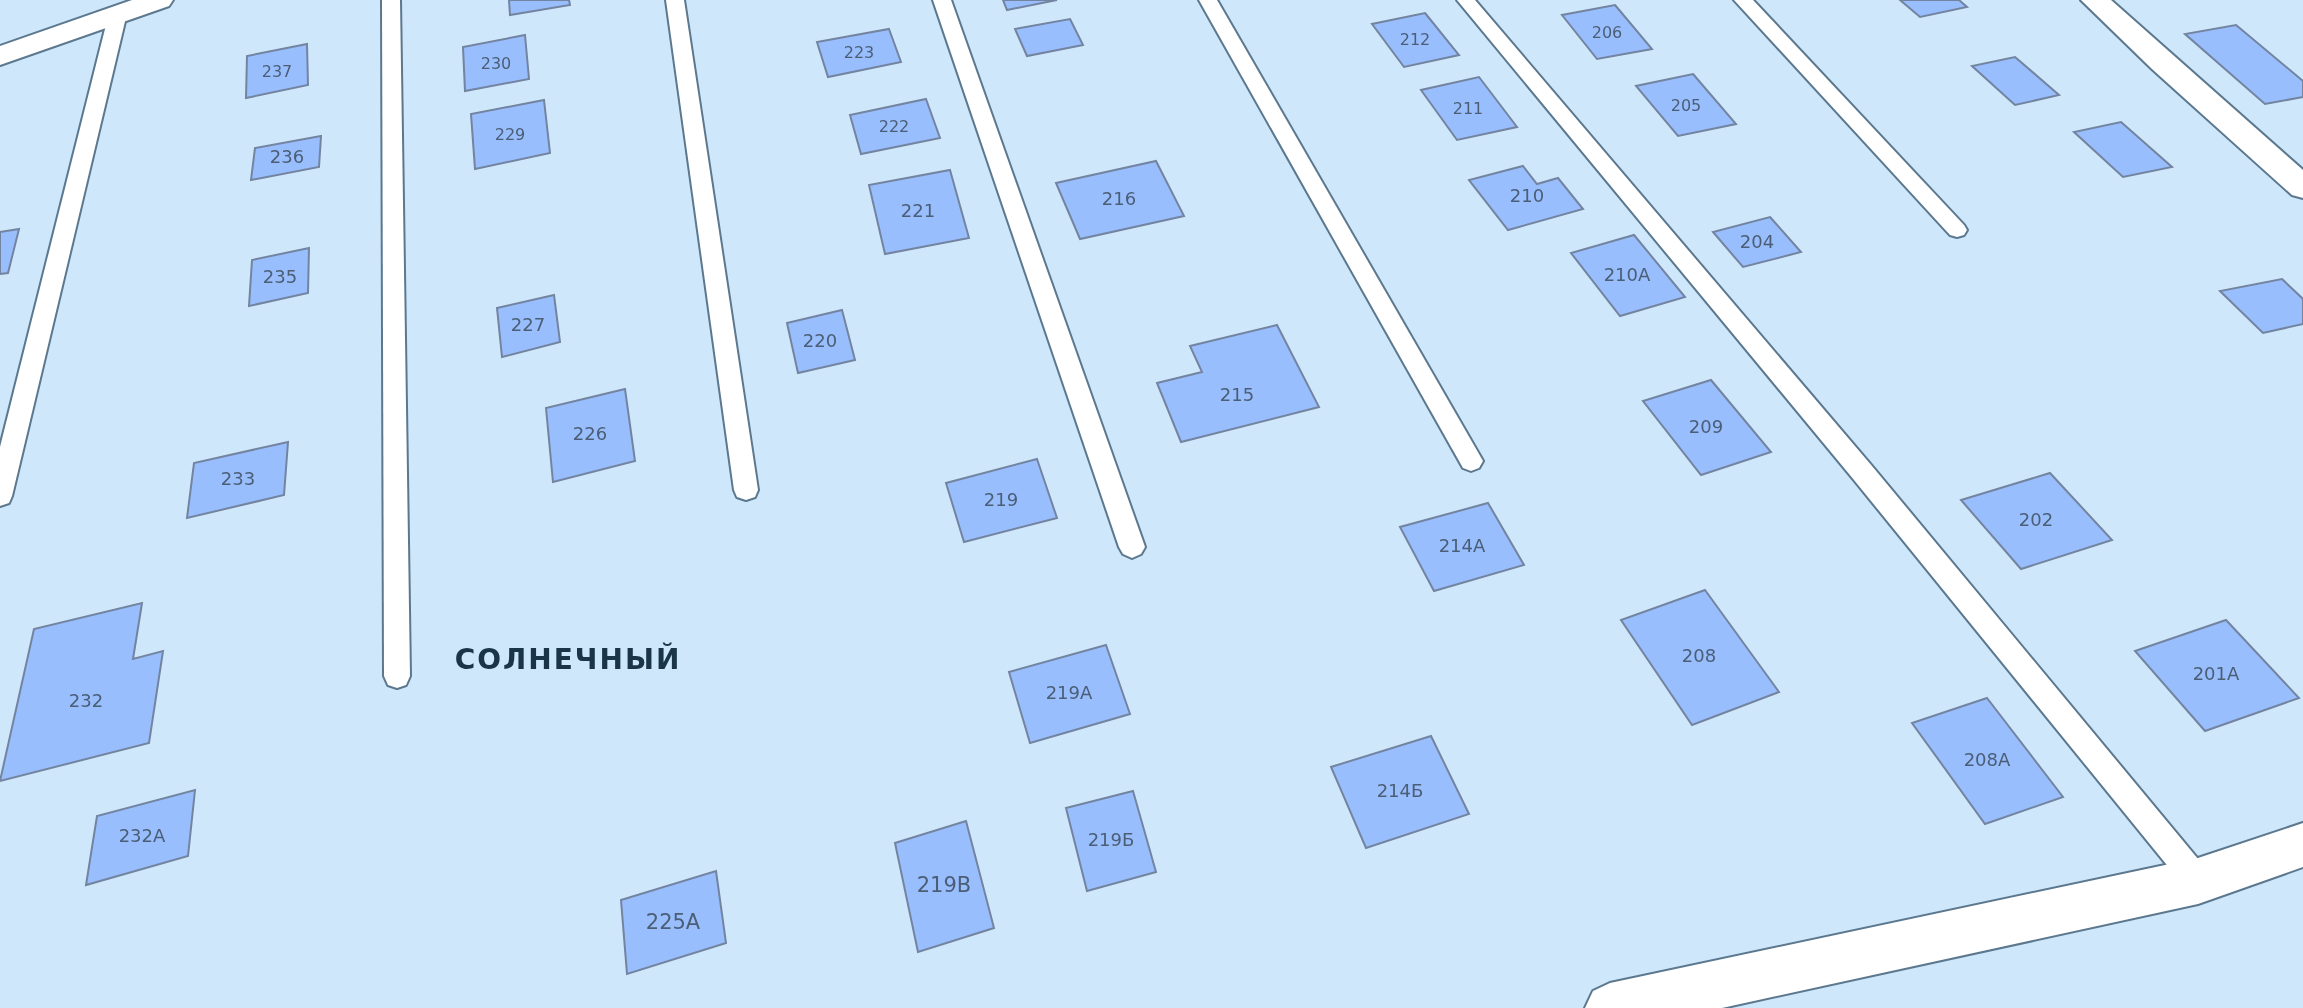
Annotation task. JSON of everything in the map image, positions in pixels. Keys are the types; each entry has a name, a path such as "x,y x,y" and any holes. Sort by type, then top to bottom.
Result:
{"street":[{"path":"0,55 159,0"},
{"path":"2095,0 2303,187"},
{"path":"1610,1008 2198,881 2303,845"}],"lane":[{"path":"391,0 397,676"},
{"path":"675,0 746,490"},
{"path":"942,0 1132,547"},
{"path":"1208,0 1471,461"},
{"path":"1466,0 1854,463 2198,881"},
{"path":"1742,0 1957,230"},
{"path":"0,496 118,12"}],"building":[{"path":"509,0 569,0 570,5 510,15"},
{"path":"1003,0 1057,0 1007,10"},
{"path":"1900,0 1959,0 1967,7 1920,17"},
{"path":"1615,5 1652,49 1597,59 1562,15"},
{"path":"1425,13 1459,55 1404,67 1372,24"},
{"path":"1070,19 1083,45 1027,56 1015,29"},
{"path":"2236,25 2303,81 2303,97 2265,104 2185,34"},
{"path":"889,29 901,62 828,77 817,42"},
{"path":"525,35 529,79 465,91 463,47"},
{"path":"307,44 308,85 246,98 247,56"},
{"path":"2015,57 2059,95 2015,105 1972,66"},
{"path":"1693,74 1736,124 1678,136 1636,86"},
{"path":"1479,77 1517,127 1457,140 1421,90"},
{"path":"926,99 940,138 861,154 850,115"},
{"path":"544,100 550,153 475,169 471,114"},
{"path":"2121,122 2172,167 2123,177 2074,132"},
{"path":"321,136 319,167 251,180 255,148"},
{"path":"1156,161 1184,216 1080,239 1056,183"},
{"path":"1523,166 1537,184 1558,178 1583,209 1508,230 1469,180"},
{"path":"950,170 969,238 885,254 869,185"},
{"path":"1770,217 1801,252 1743,267 1713,232"},
{"path":"19,229 8,273 0,274 0,232"},
{"path":"1634,235 1685,297 1620,316 1571,253"},
{"path":"309,248 308,293 249,306 252,260"},
{"path":"2282,279 2303,299 2303,324 2263,333 2220,291"},
{"path":"554,295 560,342 502,357 497,308"},
{"path":"842,310 855,360 798,373 787,323"},
{"path":"1277,325 1319,407 1181,442 1157,383 1202,372 1190,346"},
{"path":"1711,380 1771,452 1701,475 1643,401"},
{"path":"625,389 635,461 553,482 546,408"},
{"path":"288,442 284,495 187,518 194,463"},
{"path":"1037,459 1057,518 964,542 946,483"},
{"path":"2050,473 2112,540 2021,569 1961,500"},
{"path":"1488,503 1524,565 1434,591 1400,527"},
{"path":"1705,590 1779,692 1692,725 1621,620"},
{"path":"142,603 133,659 163,651 149,743 0,781 34,629"},
{"path":"2226,620 2299,698 2205,731 2135,651"},
{"path":"1106,645 1130,714 1030,743 1009,672"},
{"path":"1987,698 2063,797 1985,824 1912,723"},
{"path":"1431,736 1469,814 1366,848 1331,767"},
{"path":"195,790 188,856 86,885 97,816"},
{"path":"1133,791 1156,872 1087,891 1066,808"},
{"path":"966,821 994,928 918,952 895,843"},
{"path":"716,871 726,943 627,974 621,900"}],"district":[{"name":"СОЛНЕЧНЫЙ","path":"568,659"}]}
